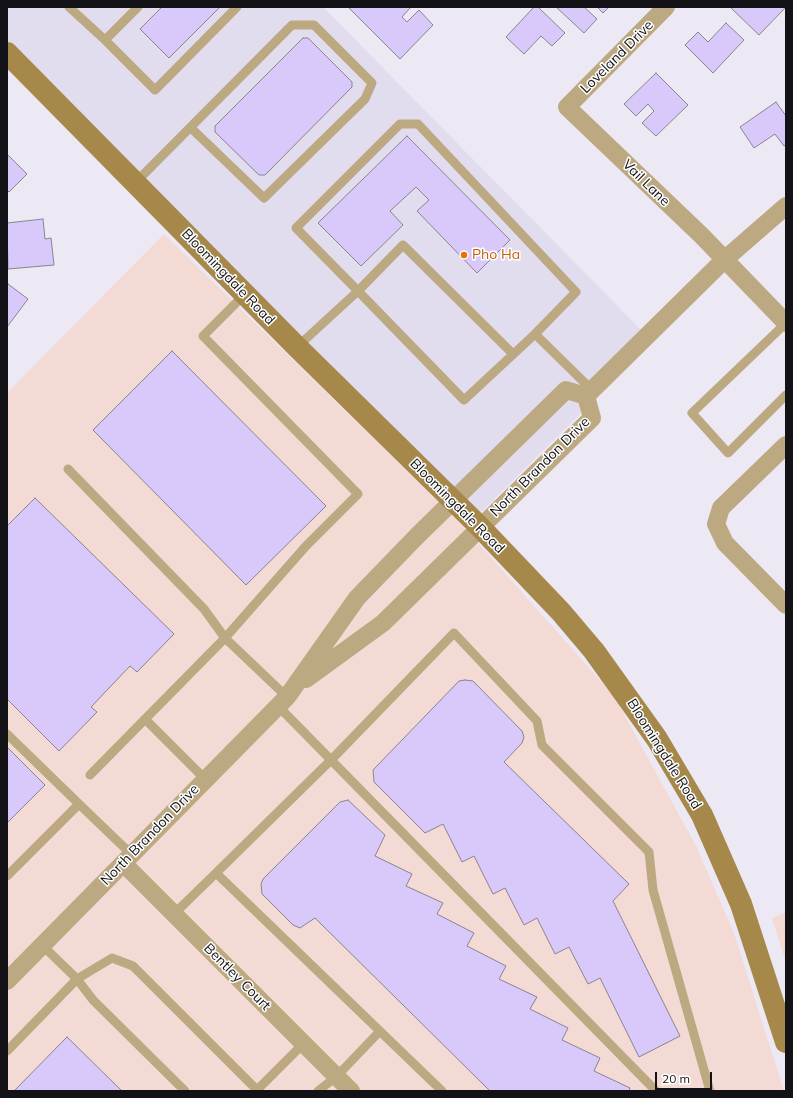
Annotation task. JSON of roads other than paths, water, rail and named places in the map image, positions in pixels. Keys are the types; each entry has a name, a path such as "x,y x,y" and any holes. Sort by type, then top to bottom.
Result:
{"main road":[{"name":"Bloomingdale Road","path":"7,53 136,182 297,347 480,527 551,602 594,651 648,726 675,767 702,815 741,904 786,1042"}],"street":[{"name":"Loveland Drive","path":"567,107 666,7"},
{"name":"Vail Lane","path":"567,107 702,236 786,323"},
{"path":"589,393 724,260 786,206"},
{"name":"North Brandon Drive","path":"7,981 286,697 383,622 592,418 589,393 566,390 453,501 357,598 286,697"},
{"path":"786,445 721,508 716,524 725,543 786,605"},
{"name":"Bentley Court","path":"127,859 174,914 350,1091"}],"lane":[{"path":"69,7 105,40 155,90 237,7"},
{"path":"105,40 138,7"},
{"path":"136,182 292,25 314,25 372,83 365,100 264,198 191,128"},
{"path":"400,124 418,124 576,292 535,334 464,400 358,290 296,228 400,124"},
{"path":"297,347 358,290 403,245 513,354"},
{"path":"90,775 225,638 306,546 358,494 203,336 245,294"},
{"path":"786,323 692,413 728,453 786,396"},
{"path":"535,334 589,393"},
{"path":"68,468 204,609 225,638 286,697 331,760 656,1091"},
{"path":"174,914 331,760 454,633 537,721 542,745 649,852 653,890 710,1091"},
{"path":"145,719 205,779"},
{"path":"7,734 79,804 127,859"},
{"path":"7,876 79,804"},
{"path":"216,873 442,1091"},
{"path":"42,945 77,979 93,1000 185,1091"},
{"path":"7,1051 77,979 112,958 133,966 256,1090 304,1044"},
{"path":"318,1091 336,1076 380,1030"}],"place":[{"name":"Pho Ha","path":"464,255"}]}
